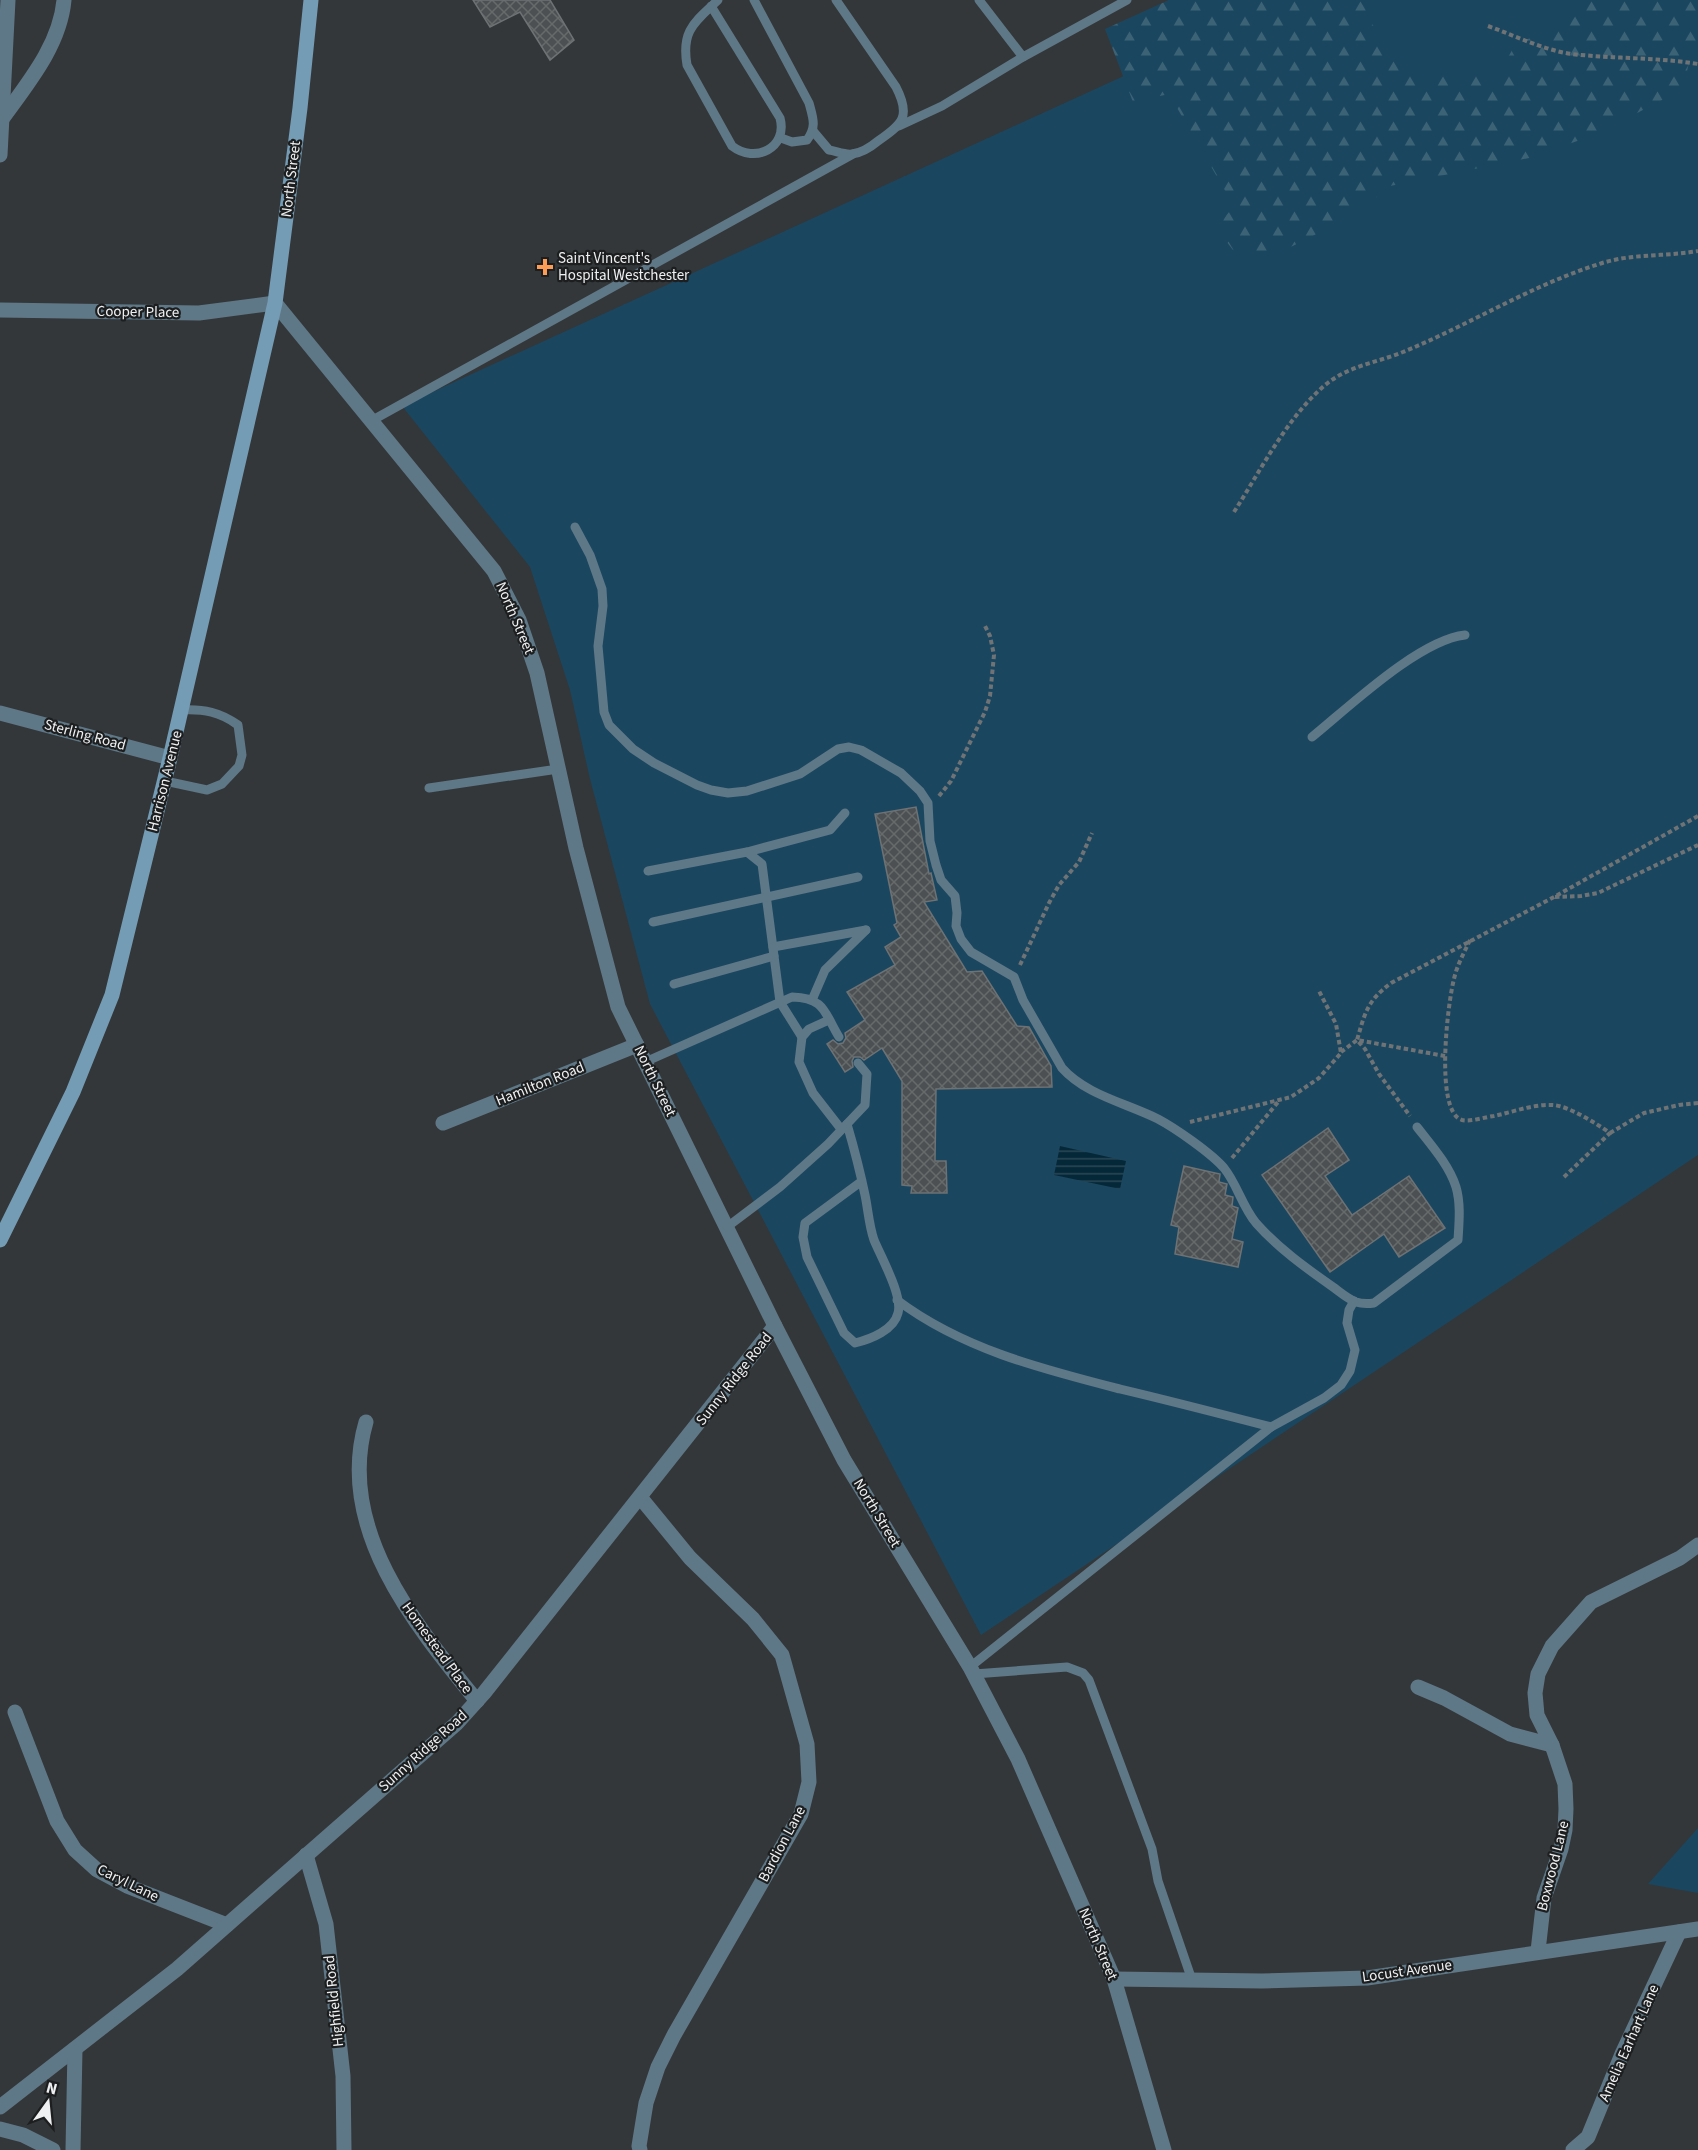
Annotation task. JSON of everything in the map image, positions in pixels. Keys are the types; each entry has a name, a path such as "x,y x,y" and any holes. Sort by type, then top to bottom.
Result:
{"main road":[{"name":"North Street","path":"275,303 300,108 311,0"},
{"name":"Harrison Avenue","path":"0,1240 73,1092 112,995 171,758 275,303"}],"street":[{"path":"0,155 8,0"},
{"path":"2,119 40,67 62,18 64,0"},
{"name":"Cooper Place","path":"0,310 200,313 275,303"},
{"name":"North Street","path":"275,303 494,571 519,620 537,672 576,848 618,1007 775,1326 844,1460 972,1671 1018,1759 1114,1979 1164,2150"},
{"name":"Sterling Road","path":"0,713 171,758"},
{"name":"Hamilton Road","path":"443,1123 637,1045"},
{"name":"Sunny Ridge Road","path":"0,2108 177,1969 457,1723 477,1701 775,1326"},
{"name":"Homestead Place","path":"366,1422 360,1442 359,1484 372,1541 413,1619 477,1701"},
{"name":"Bardion Lane","path":"640,1497 690,1558 753,1619 782,1655 807,1744 809,1782 801,1814 674,2035 658,2067 646,2103 640,2150"},
{"name":"Boxwood Lane","path":"1538,1951 1544,1898 1565,1830 1565,1784 1552,1745 1537,1715 1535,1693 1538,1674 1552,1646 1591,1602 1680,1558 1698,1545"},
{"path":"1418,1687 1444,1698 1510,1734 1552,1745"},
{"name":"Caryl Lane","path":"15,1712 57,1821 75,1850 97,1870 127,1886 226,1925"},
{"name":"Highfield Road","path":"306,1855 326,1924 343,2076 344,2150"},
{"name":"Locust Avenue","path":"1114,1979 1286,1981 1367,1978 1698,1929"},
{"name":"Amelia Earhart Lane","path":"1573,2150 1588,2137 1622,2054 1679,1932"},
{"path":"72,2150 75,2049"},
{"path":"0,2129 23,2135 53,2150"}],"lane":[{"path":"754,0 809,103 813,117 813,131 807,140 792,142 781,138"},
{"path":"836,0 902,99 904,111 899,126"},
{"path":"979,0 1023,57"},
{"path":"371,421 853,154 872,146 899,126 942,106 1023,57 1127,0"},
{"path":"715,3 780,118 783,128 781,138 774,145 759,153 750,155 732,146 687,65 684,51 689,29 715,3"},
{"path":"813,131 829,150 853,154"},
{"path":"575,526 590,555 602,589 603,606 598,646 604,712 609,725 633,749 654,763 697,785 728,793 747,791 800,774 838,749 849,747 861,750 901,773 920,791 928,803 930,841 941,880 955,896 956,926 961,939 971,952 1014,977 1023,1000 1062,1068 1070,1077 1113,1101 1158,1119 1224,1168 1244,1206 1276,1243 1307,1269 1354,1301 1365,1304 1374,1303 1458,1240 1460,1216 1456,1187 1441,1159 1417,1126"},
{"path":"1312,737 1384,678 1434,644 1452,637 1465,636"},
{"path":"165,781 207,790 222,784 239,766 242,755 238,725 226,716 204,710 182,710"},
{"path":"429,788 558,769"},
{"path":"648,871 747,852 830,830 845,813"},
{"path":"747,852 762,864 780,1002 802,1037"},
{"path":"653,922 858,876"},
{"path":"674,984 773,951 866,930 825,970 812,1000"},
{"path":"645,1062 792,997 812,1000 822,1005 839,1037"},
{"path":"829,1020 809,1029 802,1037 799,1062 813,1093 844,1127 857,1157 862,1181 873,1237 896,1290 899,1312 891,1326 864,1341 855,1343 844,1333 807,1257 803,1237 805,1223 862,1181"},
{"path":"726,1227 780,1187 828,1144 865,1105 867,1074 858,1063"},
{"path":"897,1300 920,1318 985,1349 1080,1379 1271,1426"},
{"path":"972,1671 1271,1426 1324,1398 1341,1385 1350,1371 1355,1350 1347,1323 1349,1310 1354,1301"},
{"path":"972,1671 1066,1667 1083,1673 1089,1680 1152,1849 1158,1881 1192,1980"}],"path":[{"path":"1488,26 1547,49 1571,54 1698,64"},
{"path":"1234,512 1306,405 1323,386 1339,375 1357,366 1402,352 1525,294 1599,264 1644,254 1698,251"},
{"path":"928,803 939,796 951,781 986,712 994,655 990,636 984,624"},
{"path":"1168,1126 1291,1098 1319,1078 1341,1053 1357,1040 1367,1009 1376,994 1391,983 1554,897 1698,816"},
{"path":"1014,977 1049,903 1059,885 1079,862 1092,833"},
{"path":"1554,897 1598,893 1698,845"},
{"path":"1470,940 1454,978 1447,1020 1445,1056 1448,1101 1453,1113 1461,1120 1474,1119 1554,1105 1583,1117 1610,1133"},
{"path":"1319,991 1336,1023 1341,1053"},
{"path":"1357,1040 1445,1056"},
{"path":"1357,1040 1417,1126"},
{"path":"1224,1168 1278,1102"},
{"path":"1564,1177 1610,1133 1644,1113 1671,1106 1698,1103"}],"green space":[{"path":"1169,0 1369,0 1369,20 1408,71 1429,84 1447,74 1478,76 1501,70 1516,43 1534,37 1546,39 1565,27 1591,0 1698,0 1698,58 1690,58 1683,89 1597,134 1529,158 1390,186 1356,214 1263,261 1233,250 1216,228 1234,206 1169,94 1133,102 1105,29"},
{"path":"1290,0 1698,0 1698,1155 981,1635 650,1004 590,779 570,690 530,567 402,406"},
{"path":"1698,1828 1698,1893 1648,1884"}],"shaded area":[{"path":"1060,1146 1126,1161 1120,1189 1054,1175"}],"building":[{"path":"473,0 550,0 574,40 550,60 520,12 490,27"},
{"path":"916,807 929,874 931,873 937,900 924,902 967,972 982,971 1017,1026 1029,1027 1051,1066 1052,1087 936,1089 935,1161 946,1161 947,1193 911,1193 912,1186 902,1185 902,1081 882,1048 864,1060 854,1057 853,1067 845,1072 827,1044 833,1040 838,1044 843,1043 846,1038 845,1033 865,1020 847,992 895,965 885,947 901,937 894,925 897,923 875,814"},
{"path":"1328,1128 1349,1160 1325,1176 1352,1215 1409,1176 1445,1228 1399,1257 1384,1234 1330,1272 1262,1175"},
{"path":"1184,1166 1220,1174 1219,1182 1227,1184 1225,1195 1233,1197 1232,1206 1238,1208 1232,1239 1243,1242 1238,1267 1175,1254 1179,1227 1171,1225"}],"place":[{"name":"Saint Vincent's Hospital Westchester","path":"545,267"}]}
